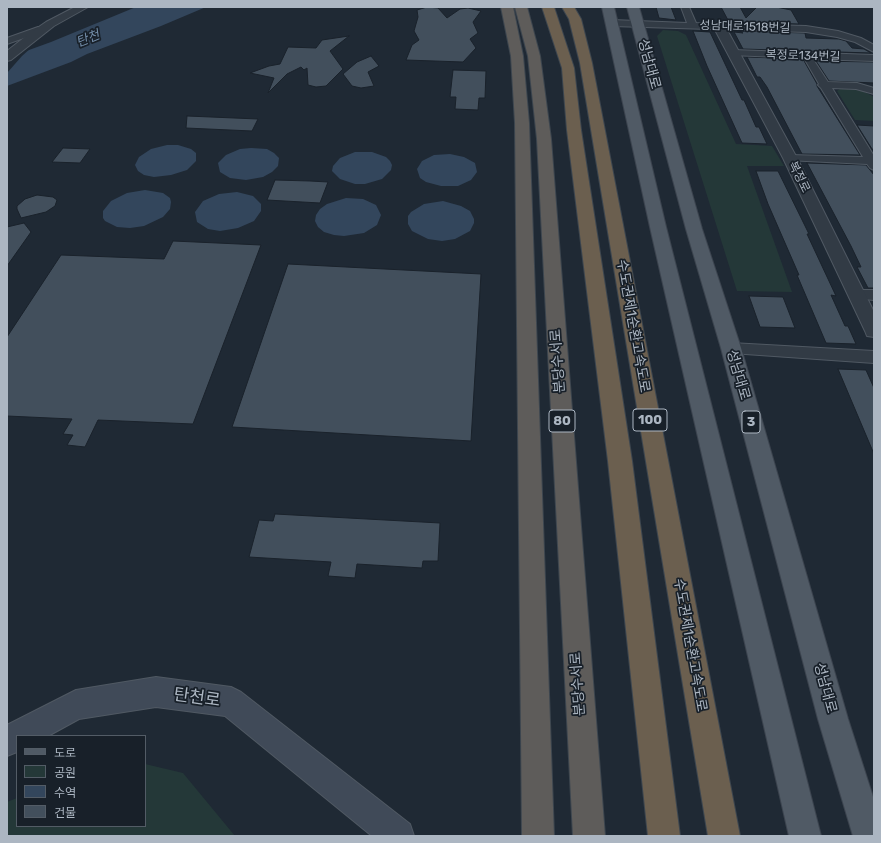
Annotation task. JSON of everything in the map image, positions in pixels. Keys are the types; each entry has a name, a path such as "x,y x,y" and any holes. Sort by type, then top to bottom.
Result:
{"highway":[{"name":"분당수서로","path":"507,7 517,56 522,123 538,836"},
{"name":"분당수서로","path":"521,7 534,56 544,140 589,836"},
{"name":"수도권제1순환고속도로","path":"548,7 568,68 574,130 620,461 664,836"},
{"name":"수도권제1순환고속도로","path":"568,7 575,19 586,62 724,836"}],"main road":[{"name":"성남대로","path":"610,15 659,234 805,836"},
{"name":"성남대로","path":"636,16 694,230 731,348 833,719 869,836"},
{"name":"탄천로","path":"18,735 76,705 156,692 231,702 398,836"},
{"name":"탄천로","path":"7,741 16,736"}],"street":[{"path":"7,57 34,35 71,12 83,7"},
{"path":"686,7 693,26"},
{"name":"성남대로1518번길","path":"610,15 636,16 693,26 806,29 838,34 858,40 874,49"},
{"name":"복정로","path":"719,26 790,158 874,331"},
{"path":"7,40 38,30"},
{"name":"복정로134번길","path":"733,53 874,58"},
{"path":"807,56 823,85 873,163"},
{"path":"823,85 857,86 874,91"},
{"path":"790,158 873,163"},
{"path":"857,295 874,295"},
{"path":"731,348 874,357"}],"green space":[{"path":"663,30 678,31 686,35 736,144 772,146 784,166 747,166 792,292 737,291 657,36"},
{"path":"841,88 863,91 874,97 874,121 855,120 837,91"},
{"path":"146,764 183,773 235,836 7,836 7,802 16,798 16,827 146,827"}],"water":[{"name":"탄천","path":"136,7 206,7 87,54 71,62 7,86 7,58 51,42"},
{"path":"167,145 178,145 191,149 196,153 196,161 187,170 171,175 154,177 144,175 138,171 135,165 139,157 151,149"},
{"path":"240,149 267,149 274,153 279,158 278,166 272,172 263,177 246,180 230,178 220,172 218,163 226,155"},
{"path":"355,152 372,152 386,157 392,165 391,170 382,179 365,184 355,184 340,179 332,171 333,166 340,158"},
{"path":"450,154 464,157 475,163 477,172 471,180 458,186 441,186 426,182 420,178 417,169 422,161 434,155"},
{"path":"145,190 163,193 170,198 170,209 163,217 144,226 130,228 117,227 105,221 103,218 103,211 111,201 127,193"},
{"path":"237,192 253,196 261,204 261,211 254,221 238,228 220,231 208,229 197,222 195,212 203,201 219,194"},
{"path":"346,198 363,199 376,205 381,215 377,225 364,233 344,236 324,232 318,227 315,221 316,215 320,209 327,204"},
{"path":"443,201 461,206 470,211 474,219 474,223 470,231 455,239 442,241 428,239 412,231 408,224 408,216 411,212 424,204"}],"pier":[{"path":"32,47 22,56 7,73 7,56"}],"building":[{"path":"427,7 438,8 447,18 460,9 468,8 481,11 473,22 478,33 470,39 476,48 463,62 406,60 412,45 419,40 414,31 418,17 417,10"},
{"path":"656,7 671,7 676,20 659,18"},
{"path":"721,7 740,7 746,18 757,7 776,7 791,10 799,24 729,22"},
{"path":"693,31 710,32 742,100 744,100 756,127 759,127 767,144 742,143 707,66"},
{"path":"740,31 805,33 806,38 839,39 846,41 852,48 864,49 871,53 743,49 734,32 743,33"},
{"path":"349,36 330,51 343,69 326,86 316,87 308,85 307,68 304,70 301,67 287,74 268,93 274,78 250,73 269,66 280,64 288,47 316,48 322,40"},
{"path":"371,56 379,66 368,72 374,86 361,88 352,86 343,74 357,62"},
{"path":"747,57 803,59 817,86 860,155 802,154 767,87 760,77 757,77"},
{"path":"816,61 874,62 874,83 829,81"},
{"path":"453,70 486,71 485,98 479,98 478,110 455,109 456,97 450,97"},
{"path":"187,116 258,119 252,131 186,128"},
{"path":"857,125 874,126 874,150 872,149"},
{"path":"63,148 90,149 80,163 52,162"},
{"path":"807,163 866,165 874,175 874,288 868,288 857,267 861,267 851,246"},
{"path":"756,171 778,171 809,234 807,234 836,296 831,295 845,326 848,326 856,344 826,343 797,275 799,275 768,204"},
{"path":"275,180 328,182 320,203 267,200"},
{"path":"37,195 53,197 57,200 55,206 46,212 21,218 17,206 25,199"},
{"path":"24,223 31,232 7,266 7,227"},
{"path":"173,241 261,245 193,424 98,420 85,447 67,445 73,435 63,434 72,419 7,416 7,337 61,255 164,259"},
{"path":"288,264 481,274 471,441 232,427"},
{"path":"749,296 783,297 795,328 760,327"},
{"path":"838,369 866,370 874,388 874,454"},
{"path":"275,514 440,523 438,561 423,561 422,568 357,564 355,578 328,576 331,562 249,557 259,520 273,521"}]}
